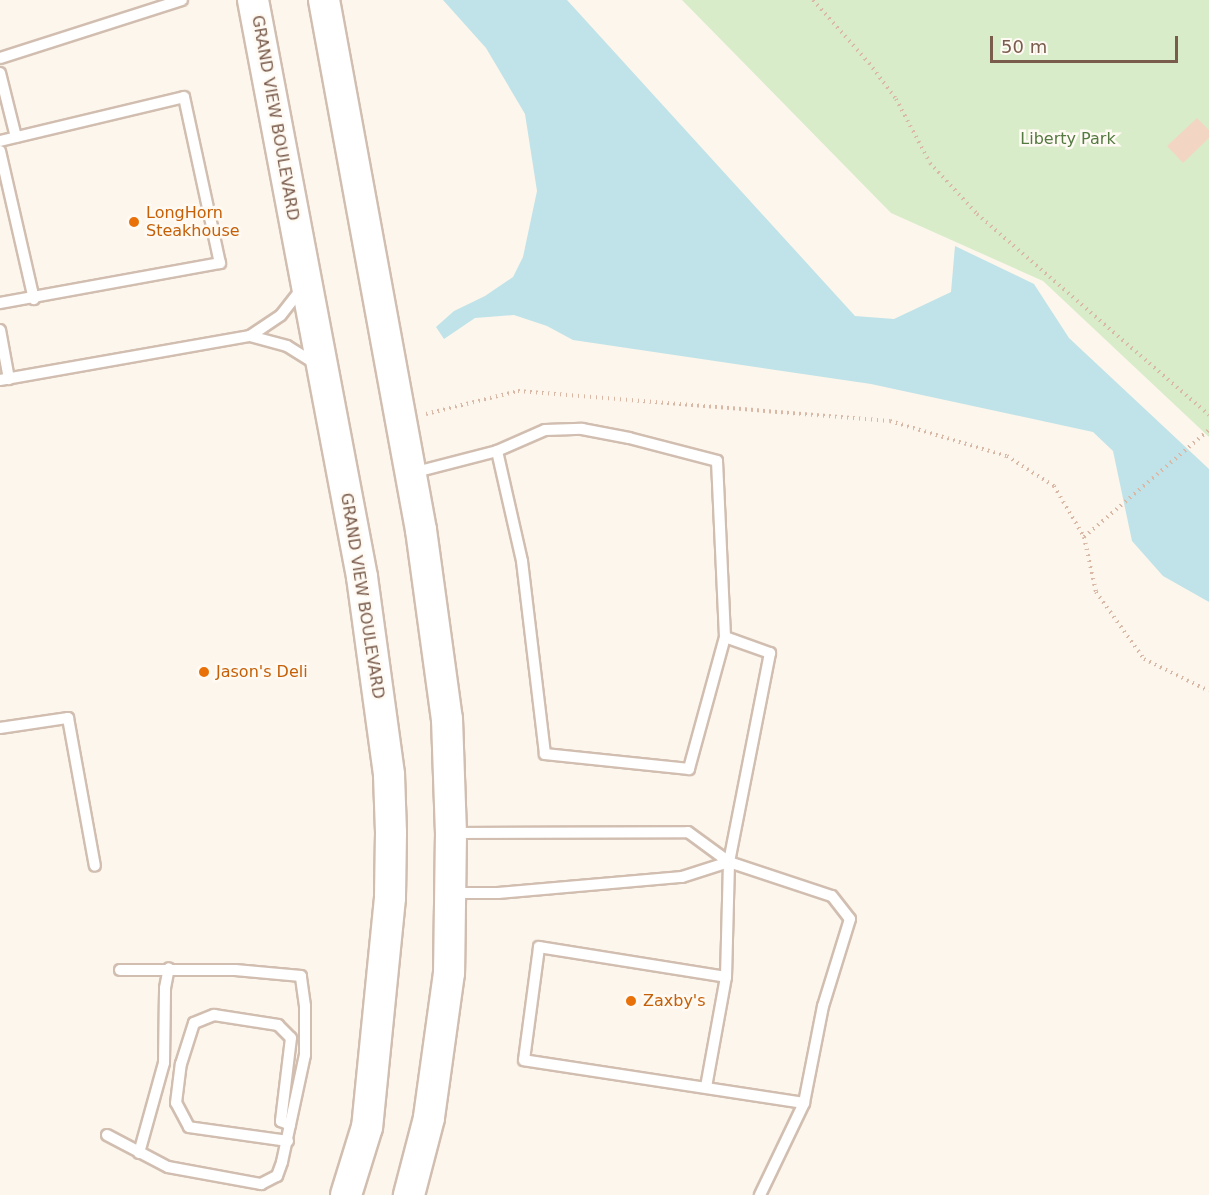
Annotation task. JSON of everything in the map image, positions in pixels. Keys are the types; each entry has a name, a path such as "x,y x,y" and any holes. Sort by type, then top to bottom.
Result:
{"main road":[{"name":"GRAND VIEW BOULEVARD","path":"253,0 362,577 389,775 392,833 390,898 367,1127 346,1195"},
{"path":"324,0 411,473 447,719 451,833 449,973 429,1118 409,1195"}],"lane":[{"path":"0,58 182,0"},
{"path":"0,73 16,137"},
{"path":"0,141 184,97 220,263 34,299 0,303"},
{"path":"0,151 34,299"},
{"path":"0,330 4,379 250,336 281,315 306,283"},
{"path":"250,336 287,346 322,367"},
{"path":"411,473 497,451 545,430 582,429 629,438 717,461 725,637 689,769 545,754 522,561 497,451"},
{"path":"706,1087 726,976 729,862 770,653 725,637"},
{"path":"0,728 68,718 96,866"},
{"path":"451,833 494,831 688,832 729,862 832,896 850,919 823,1006 804,1103 760,1195"},
{"path":"450,893 498,893 682,877 729,862"},
{"path":"726,976 539,947 524,1060 804,1103"},
{"path":"139,1153 164,1063 165,988 169,968"},
{"path":"106,1135 168,1167 261,1185 277,1176 288,1140 305,1055 305,1006 301,976 169,968 120,970"},
{"path":"288,1140 189,1127 176,1103 181,1064 194,1023 214,1015 278,1025 291,1038 281,1121 290,1125"}],"path":[{"path":"813,0 869,63 896,99 930,163 977,214 1209,415"},
{"path":"418,416 518,391 890,421 1007,456 1054,486 1084,537 1096,592 1144,659 1209,691"},
{"path":"1084,537 1209,430"}],"green space":[{"name":"Liberty Park","path":"682,0 1209,0 1209,437 1043,281 891,213"}],"water":[{"path":"443,0 567,0 855,316 894,319 951,292 955,246 1034,284 1069,338 1209,469 1209,602 1163,576 1132,541 1113,451 1093,432 871,384 573,340 547,326 514,315 475,318 444,339 436,327 454,311 485,296 513,277 523,257 537,191 525,114 486,48"}],"building":[{"path":"1197,118 1209,130 1209,138 1183,163 1167,146"}],"place":[{"name":"LongHorn Steakhouse","path":"134,222"},
{"name":"Jason's Deli","path":"204,672"},
{"name":"Zaxby's","path":"631,1001"}]}
